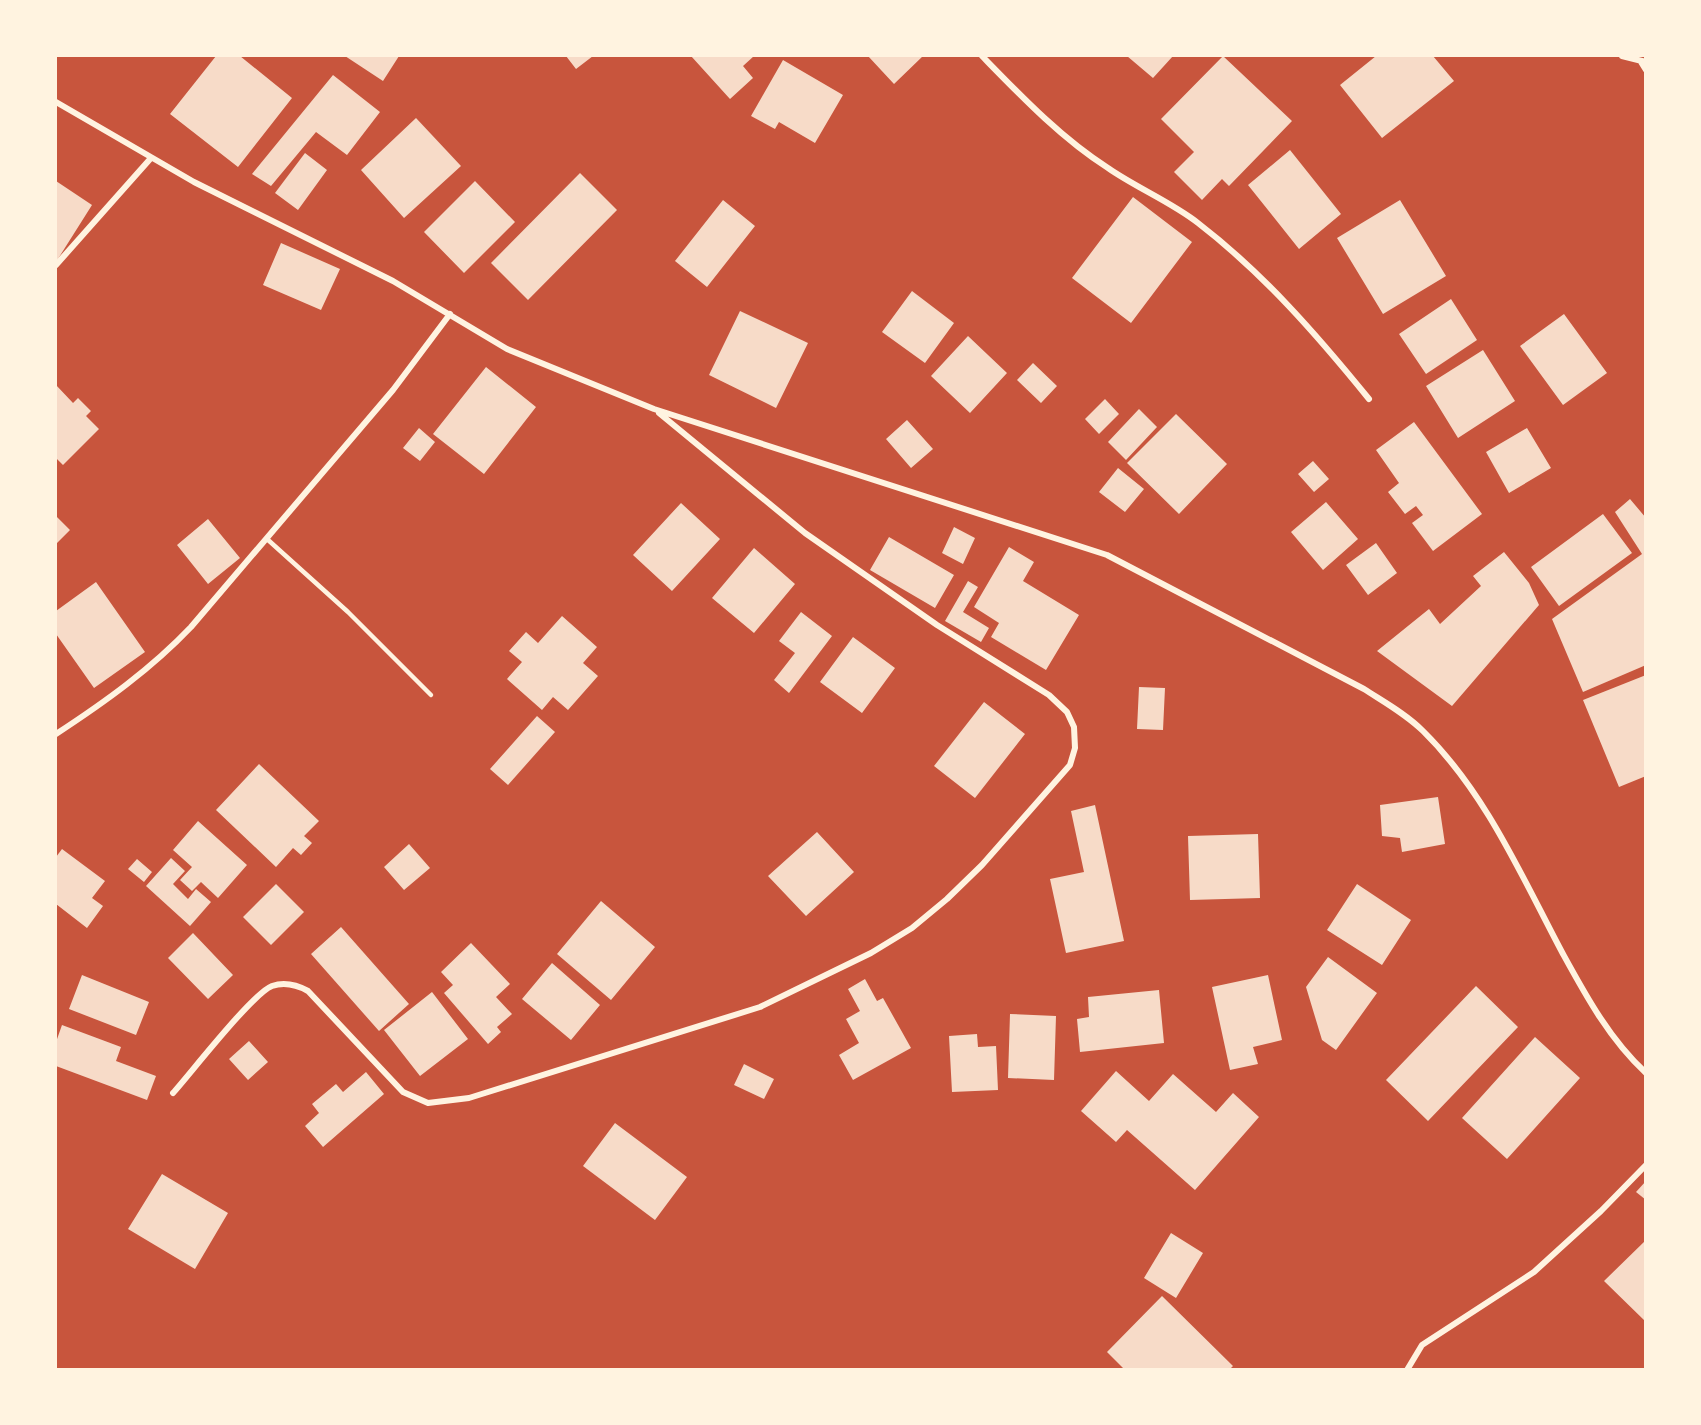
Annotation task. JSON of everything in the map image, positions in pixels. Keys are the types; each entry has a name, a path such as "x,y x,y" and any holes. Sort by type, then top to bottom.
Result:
{"street":[{"path":"982,56 1078,147 1140,189 1195,220 1220,240 1288,304 1369,399"},
{"path":"1622,56 1643,62 1646,70"},
{"path":"56,102 194,182 393,281 507,349 654,409 1107,555 1175,589 1215,613 1339,674 1395,708 1422,730 1468,786 1496,826 1599,1015 1632,1060 1646,1073"},
{"path":"56,266 151,158"},
{"path":"56,734 122,689 163,657 393,390 450,314"},
{"path":"173,1093 259,994 281,984 299,986 308,991 403,1092 428,1102 469,1098 760,1007 871,953 912,928 982,865 1070,765 1076,748 1074,728 1067,712 1049,695 937,625 805,533 654,409"},
{"path":"1407,1370 1422,1345 1534,1272 1601,1211 1646,1165"}],"lane":[{"path":"267,539 348,612 431,694"}],"building":[{"path":"216,56 240,56 292,98 238,167 170,114"},
{"path":"345,56 399,56 383,81"},
{"path":"566,56 593,56 576,69"},
{"path":"691,56 754,56 743,66 753,78 730,99"},
{"path":"868,56 923,56 894,84"},
{"path":"1127,56 1173,56 1153,78"},
{"path":"1223,56 1292,121 1229,186 1222,179 1202,200 1174,172 1194,152 1161,119"},
{"path":"1376,56 1433,56 1454,81 1382,138 1340,85"},
{"path":"783,60 843,95 815,143 779,122 775,129 751,116"},
{"path":"333,75 380,112 347,155 316,132 271,186 252,174"},
{"path":"416,118 461,166 404,218 361,170"},
{"path":"1290,150 1341,214 1299,249 1248,185"},
{"path":"305,153 327,170 298,210 275,193"},
{"path":"580,173 617,210 528,300 491,263"},
{"path":"56,181 92,205 56,262"},
{"path":"475,181 515,222 464,273 424,232"},
{"path":"1133,197 1192,242 1131,323 1072,278"},
{"path":"723,200 755,226 707,287 675,261"},
{"path":"1400,200 1446,276 1383,314 1337,238"},
{"path":"281,243 340,269 321,310 263,285"},
{"path":"912,291 954,323 925,363 882,332"},
{"path":"1451,299 1477,340 1426,374 1399,334"},
{"path":"740,311 808,343 776,408 709,375"},
{"path":"1564,314 1607,373 1563,405 1520,346"},
{"path":"968,336 1007,373 970,413 931,376"},
{"path":"1483,350 1515,401 1458,438 1426,386"},
{"path":"1033,363 1057,386 1041,403 1017,380"},
{"path":"486,367 536,407 484,474 433,434"},
{"path":"56,385 73,403 78,398 91,411 86,416 99,429 63,465 56,458"},
{"path":"1105,399 1119,414 1099,434 1085,419"},
{"path":"1139,409 1157,427 1126,460 1108,442"},
{"path":"1176,414 1227,464 1179,514 1127,463"},
{"path":"907,420 933,449 911,468 886,439"},
{"path":"1414,422 1482,514 1433,551 1412,523 1423,515 1416,506 1405,514 1388,492 1399,483 1376,450"},
{"path":"419,428 435,442 420,461 403,448"},
{"path":"1527,428 1551,468 1509,493 1486,452"},
{"path":"1313,461 1329,479 1314,492 1298,474"},
{"path":"1118,468 1144,489 1125,512 1099,492"},
{"path":"1630,499 1646,518 1646,665 1583,692 1552,619 1642,554 1615,512"},
{"path":"1326,502 1358,539 1323,570 1291,532"},
{"path":"681,503 720,539 672,591 633,555"},
{"path":"1603,514 1632,553 1559,606 1531,567"},
{"path":"56,516 70,530 56,544"},
{"path":"208,519 240,558 208,584 177,545"},
{"path":"954,527 975,538 963,564 942,553"},
{"path":"889,537 954,575 935,608 870,570"},
{"path":"1376,543 1397,573 1368,595 1346,565"},
{"path":"1009,547 1034,562 1023,581 1079,615 1046,670 991,637 999,623 974,607"},
{"path":"754,548 795,584 754,633 712,598"},
{"path":"1504,552 1529,583 1539,605 1452,706 1377,651 1429,609 1440,624 1481,586 1473,576"},
{"path":"968,581 978,587 963,612 989,628 981,642 945,621"},
{"path":"96,582 145,652 94,688 56,634 56,611"},
{"path":"801,612 832,636 789,693 774,680 795,653 779,641"},
{"path":"562,616 597,647 583,663 598,676 568,710 553,697 542,710 507,679 522,662 509,651 526,632 538,643"},
{"path":"853,637 895,668 862,713 820,682"},
{"path":"1646,675 1646,776 1619,787 1583,700"},
{"path":"1139,687 1165,688 1163,730 1137,729"},
{"path":"984,702 1025,734 975,798 934,766"},
{"path":"537,716 555,732 508,785 490,769"},
{"path":"259,764 319,821 304,836 312,843 301,855 293,848 276,867 216,810"},
{"path":"1438,797 1445,844 1402,852 1400,838 1382,836 1380,805"},
{"path":"1095,805 1124,941 1066,953 1050,879 1084,872 1071,811"},
{"path":"198,821 247,865 218,898 201,882 192,891 180,880 192,867 173,850"},
{"path":"817,832 854,872 806,916 768,876"},
{"path":"1258,834 1260,898 1190,900 1188,836"},
{"path":"409,844 430,868 404,890 384,867"},
{"path":"62,849 105,881 92,898 103,906 87,928 56,904 56,857"},
{"path":"171,858 185,871 173,884 188,899 196,889 211,902 190,926 146,886"},
{"path":"137,859 152,872 144,882 128,869"},
{"path":"276,884 304,912 271,945 243,917"},
{"path":"1357,884 1411,920 1382,965 1327,930"},
{"path":"601,901 655,947 611,1000 557,954"},
{"path":"341,927 409,1004 379,1031 311,954"},
{"path":"193,933 233,975 208,999 168,958"},
{"path":"471,943 510,984 496,997 512,1014 497,1027 501,1032 488,1044 444,993 453,985 441,972"},
{"path":"1328,957 1377,993 1336,1050 1322,1040 1306,987"},
{"path":"552,963 600,1005 571,1040 522,999"},
{"path":"82,975 149,1002 136,1035 69,1009"},
{"path":"1268,975 1282,1040 1253,1047 1258,1064 1230,1070 1212,987"},
{"path":"865,979 877,1001 883,998 911,1048 853,1080 839,1055 859,1043 846,1019 860,1011 848,989"},
{"path":"1476,986 1518,1027 1428,1121 1386,1080"},
{"path":"1159,990 1164,1043 1080,1052 1077,1019 1089,1017 1088,997"},
{"path":"432,992 468,1039 420,1076 384,1030"},
{"path":"1010,1014 1056,1016 1054,1080 1008,1078"},
{"path":"62,1025 121,1047 116,1061 156,1076 147,1100 56,1066 56,1042"},
{"path":"977,1034 978,1047 996,1046 998,1090 952,1092 949,1036"},
{"path":"1535,1037 1580,1078 1507,1159 1462,1118"},
{"path":"249,1041 268,1062 248,1080 229,1059"},
{"path":"744,1064 774,1079 764,1099 734,1085"},
{"path":"1116,1071 1149,1101 1173,1074 1216,1112 1233,1093 1259,1117 1195,1190 1127,1130 1116,1142 1081,1111"},
{"path":"366,1072 384,1094 323,1147 305,1126 319,1113 312,1104 336,1084 343,1092"},
{"path":"615,1123 687,1177 655,1220 583,1166"},
{"path":"162,1174 228,1213 195,1269 128,1229"},
{"path":"1646,1181 1646,1200 1636,1192"},
{"path":"1171,1233 1203,1253 1176,1298 1144,1278"},
{"path":"1646,1240 1646,1322 1604,1281"},
{"path":"1162,1296 1233,1366 1229,1370 1125,1370 1107,1352"}]}
